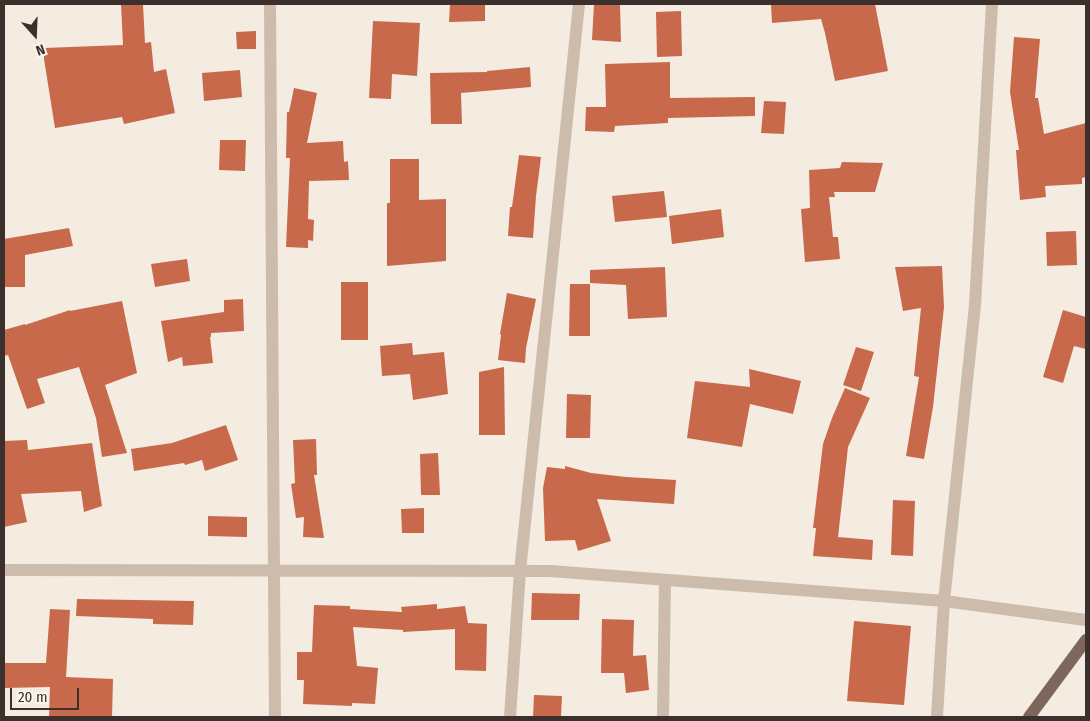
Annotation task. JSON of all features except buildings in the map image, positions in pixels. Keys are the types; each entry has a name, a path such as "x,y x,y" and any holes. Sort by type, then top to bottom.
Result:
{"main road":[{"path":"1029,717 1086,640"}],"street":[{"path":"270,4 275,717"},
{"path":"510,717 520,571 579,4"},
{"path":"937,717 944,601 975,305 992,4"},
{"path":"4,570 550,571 944,601 1086,620"},
{"path":"663,717 665,580"}]}
